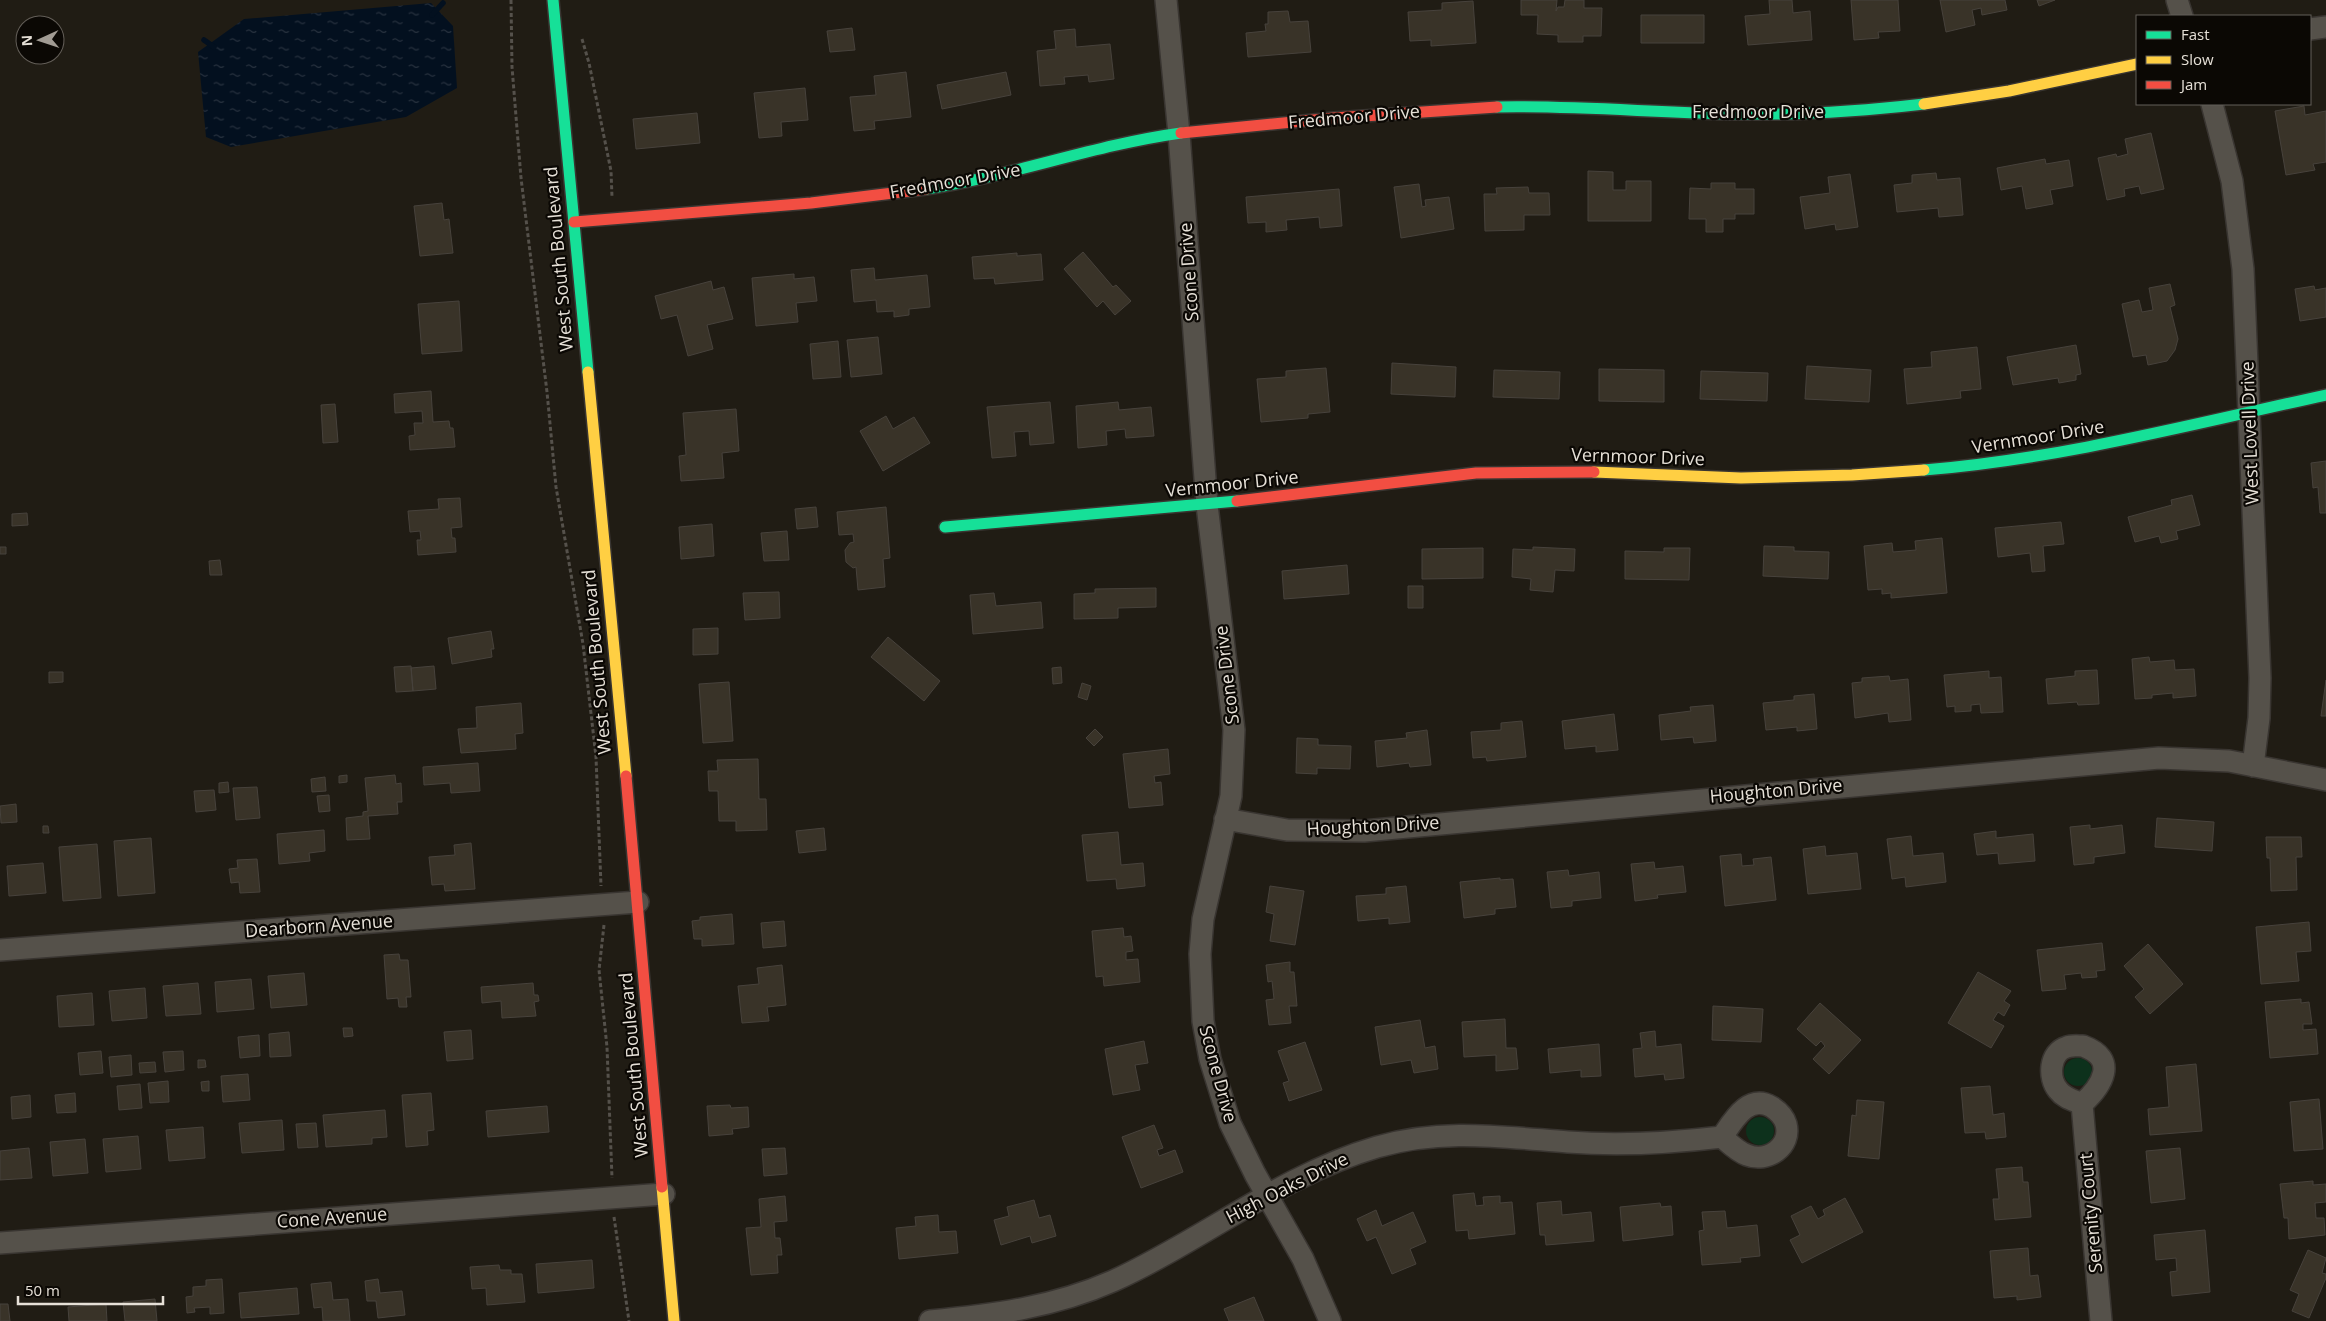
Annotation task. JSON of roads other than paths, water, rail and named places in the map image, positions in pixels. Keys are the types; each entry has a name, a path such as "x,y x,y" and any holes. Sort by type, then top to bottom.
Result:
{"street":[{"name":"West South Boulevard","path":"553,0 638,902 674,1321"},
{"name":"Scone Drive","path":"1166,0 1179,134 1207,505 1234,730 1231,796 1203,919 1200,954 1203,1022 1210,1059 1230,1124 1303,1259 1330,1321"},
{"path":"2177,0 2182,15"},
{"path":"2311,29 2326,27"},
{"name":"Fredmoor Drive","path":"574,222 812,203 953,185 1112,145 1179,134 1280,123 1465,108 1569,107 1749,115 1849,111 1977,97 2136,64"},
{"name":"West Lovell Drive","path":"2212,105 2232,181 2243,269 2260,678 2259,718 2253,766"},
{"name":"Vernmoor Drive","path":"945,527 1207,505 1476,473 1574,471 1741,478 1902,472 1997,463 2056,453 2326,395"},
{"name":"Houghton Drive","path":"1225,819 1287,830 1364,830 2144,758 2197,758 2253,766 2326,780"},
{"name":"Dearborn Avenue","path":"0,950 638,902"},
{"name":"Serenity Court","path":"2082,1104 2101,1321"},
{"name":"High Oaks Drive","path":"930,1321 1002,1314 1051,1312 1115,1280 1321,1167 1379,1146 1434,1136 1487,1134 1567,1142 1620,1144 1651,1144 1722,1137"},
{"name":"Cone Avenue","path":"0,1243 664,1194"}],"water":[{"path":"431,3 453,26 457,88 406,117 231,147 206,137 198,52 244,19"}],"waterway":[{"path":"432,15 443,3"},
{"path":"204,40 214,47"}]}
